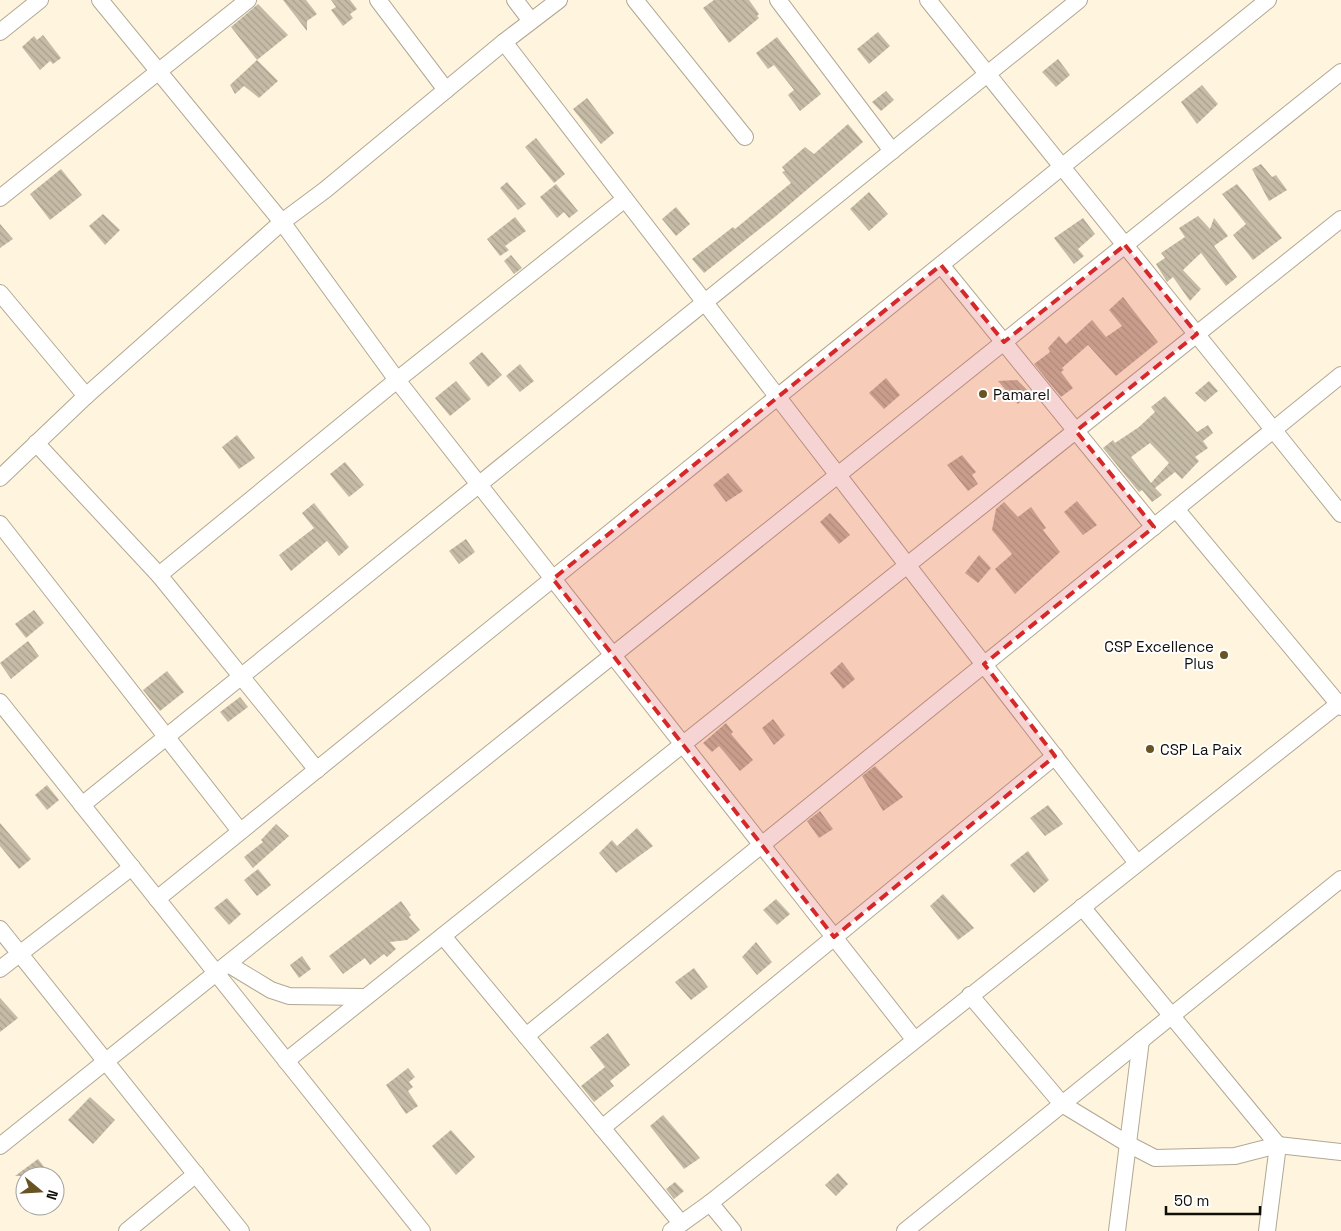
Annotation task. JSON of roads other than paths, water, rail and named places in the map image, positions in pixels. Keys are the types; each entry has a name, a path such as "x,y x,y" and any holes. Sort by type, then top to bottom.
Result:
{"street":[{"path":"0,32 40,0"},
{"path":"100,0 282,222 397,380 914,1039"},
{"path":"0,198 248,0"},
{"path":"378,0 446,90"},
{"path":"515,0 531,21"},
{"path":"0,478 86,396 282,222 325,190 504,42 559,0"},
{"path":"634,0 745,137"},
{"path":"928,0 1341,514"},
{"path":"82,805 1079,0"},
{"path":"157,898 1268,0"},
{"path":"786,3 892,151"},
{"path":"504,42 1137,863"},
{"path":"0,1146 1341,72"},
{"path":"158,575 397,380 626,199"},
{"path":"286,1061 1341,219"},
{"path":"941,265 1154,527"},
{"path":"0,293 86,396"},
{"path":"526,1036 1341,375"},
{"path":"36,443 158,575 317,770"},
{"path":"443,936 602,1128 676,1227 710,1203 914,1039 1340,704 1176,509"},
{"path":"0,524 240,831"},
{"path":"0,702 157,898 222,968 286,1061 422,1231"},
{"path":"602,1128 1055,756"},
{"path":"0,969 132,867"},
{"path":"905,1231 1341,879"},
{"path":"1082,907 1278,1144 1267,1231"},
{"path":"0,929 241,1231"},
{"path":"222,968 289,996 365,997"},
{"path":"970,995 1062,1104 1155,1158 1235,1156 1278,1144 1341,1152"},
{"path":"1117,1231 1141,1040"},
{"path":"127,1231 196,1174"},
{"path":"710,1203 733,1231"}],"place":[{"name":"Pamarel","path":"983,394"},
{"name":"CSP Excellence Plus","path":"1224,655"},
{"name":"CSP La Paix","path":"1150,749"}]}
